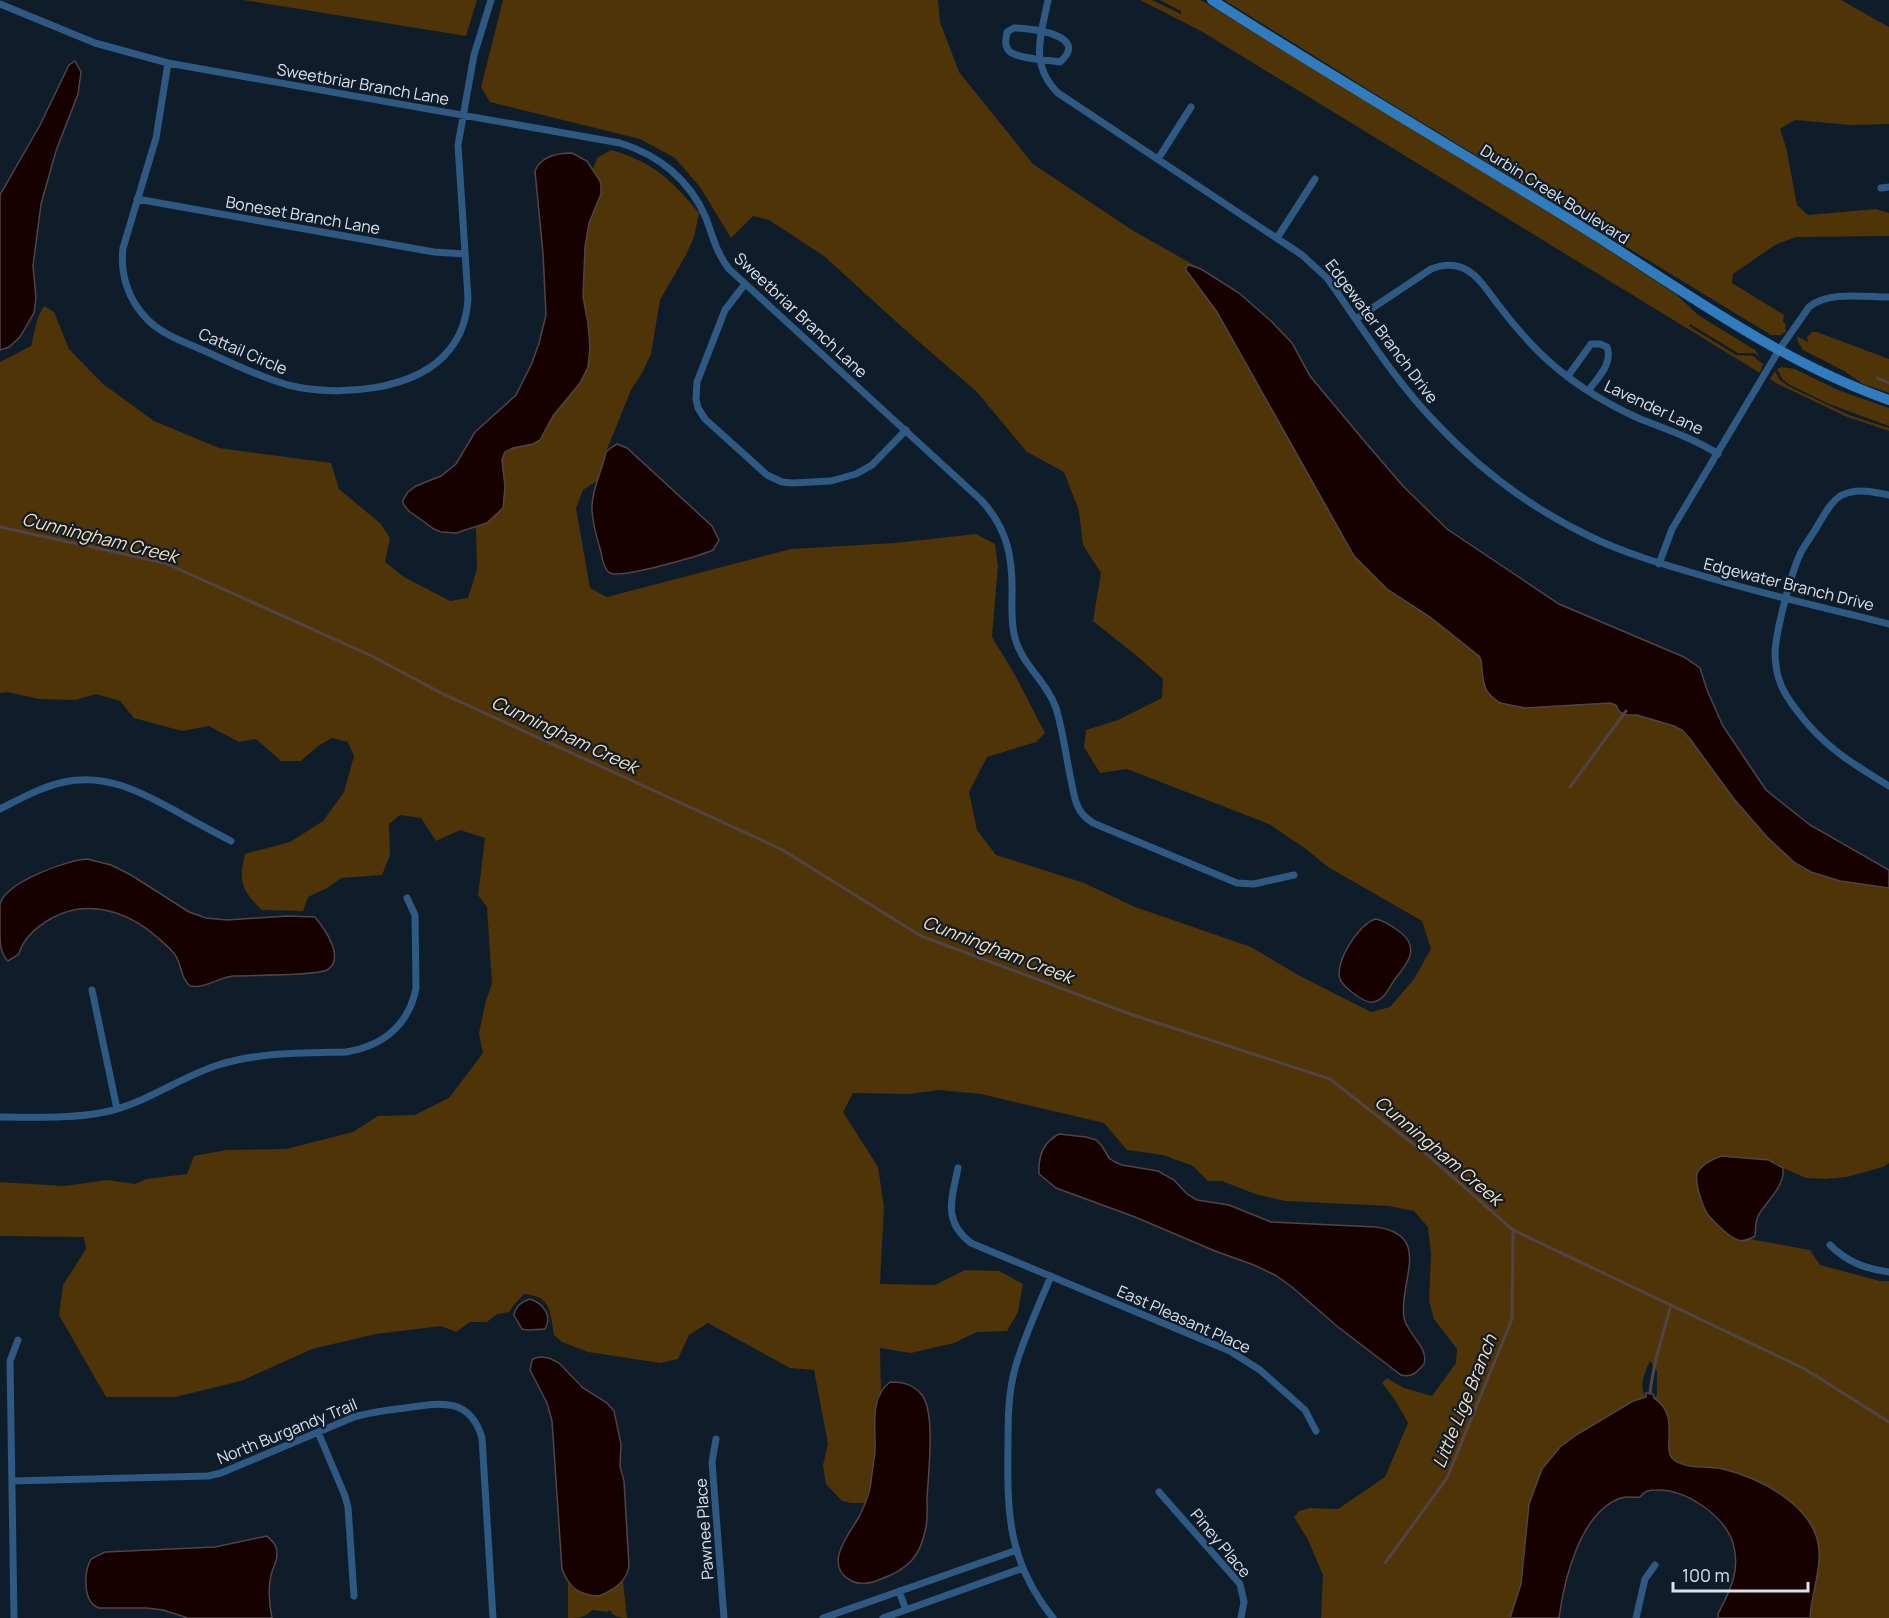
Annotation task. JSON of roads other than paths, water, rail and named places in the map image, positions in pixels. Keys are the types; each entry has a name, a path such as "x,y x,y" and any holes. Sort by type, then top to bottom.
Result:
{"street":[{"name":"Cattail Circle","path":"168,63 156,138 122,259 127,289 140,312 158,329 269,379 302,388 341,390 385,385 420,373 442,358 456,341 465,320 468,298 458,145 474,55 491,0"},
{"path":"1039,59 1048,0"},
{"name":"Durbin Creek Boulevard","path":"1212,0 1779,350 1836,380 1889,400"},
{"name":"Sweetbriar Branch Lane","path":"0,5 95,43 168,63 620,143 652,156 688,186 706,219 715,246 729,269 981,500 1000,526 1011,556 1015,638 1023,657 1050,694 1056,708 1075,798 1081,813 1093,823 1237,883 1254,884 1294,875"},
{"path":"1014,28 1042,31 1060,36 1066,43 1068,49 1066,57 1060,62 1009,51 1005,43 1007,32 1014,28"},
{"name":"Edgewater Branch Drive","path":"1039,59 1044,77 1058,93 1302,255 1327,278 1420,406 1454,442 1502,483 1540,509 1589,536 1659,564 1786,600 1889,624"},
{"path":"1158,159 1191,107"},
{"path":"1277,238 1315,179"},
{"name":"Boneset Branch Lane","path":"137,199 434,252 465,254"},
{"name":"Lavender Lane","path":"1356,318 1431,269 1443,265 1460,267 1476,275 1520,332 1540,353 1568,376 1627,412 1692,439 1718,454"},
{"path":"745,284 725,310 697,382 696,399 698,408 705,419 767,475 782,482 792,483 844,479 856,474 872,465 906,430"},
{"path":"1659,564 1672,529 1779,350 1809,307 1829,297 1889,297"},
{"path":"1568,376 1591,344 1607,347 1610,354 1609,361 1589,390"},
{"path":"1889,495 1862,490 1840,496 1834,501 1795,567 1775,653 1778,676 1787,697 1808,726 1832,748 1889,786"},
{"path":"0,809 47,787 65,782 90,780 112,782 138,790 231,842"},
{"path":"0,1117 89,1115 117,1109 164,1090 194,1074 227,1062 269,1055 358,1050 369,1046 389,1035 405,1019 414,999 416,988 415,915 407,898"},
{"path":"92,990 117,1109"},
{"name":"East Pleasant Place","path":"958,1168 951,1213 953,1222 963,1237 971,1243 1230,1351 1246,1360 1305,1410 1316,1431"},
{"path":"1830,1245 1849,1261 1862,1267 1889,1272"},
{"path":"1051,1276 1022,1345 1010,1387 1007,1497 1009,1518 1023,1568 1038,1598 1053,1618"},
{"path":"14,1618 10,1360 18,1340"},
{"name":"North Burgandy Trail","path":"12,1480 208,1476 221,1473 367,1413 452,1404 470,1414 480,1429 482,1438 493,1618"},
{"path":"318,1432 348,1507 354,1596"},
{"name":"Pawnee Place","path":"716,1439 712,1462 724,1618"},
{"name":"Piney Place","path":"1159,1492 1240,1584 1244,1602 1241,1618"},
{"path":"823,1618 1017,1550"},
{"path":"1636,1618 1645,1579 1655,1565"},
{"path":"883,1618 1023,1568"},
{"path":"899,1591 906,1610"}],"waterway":[{"path":"1877,378 1889,383"},
{"name":"Cunningham Creek","path":"0,527 165,563 372,656 441,693 781,849 921,936 1130,1014 1330,1079 1430,1157 1513,1230 1805,1369 1889,1422"},
{"path":"1570,787 1626,711"},
{"name":"Little Lige Branch","path":"1385,1563 1447,1478 1512,1319 1513,1232"},
{"path":"1650,1393 1656,1360 1671,1305"}]}
